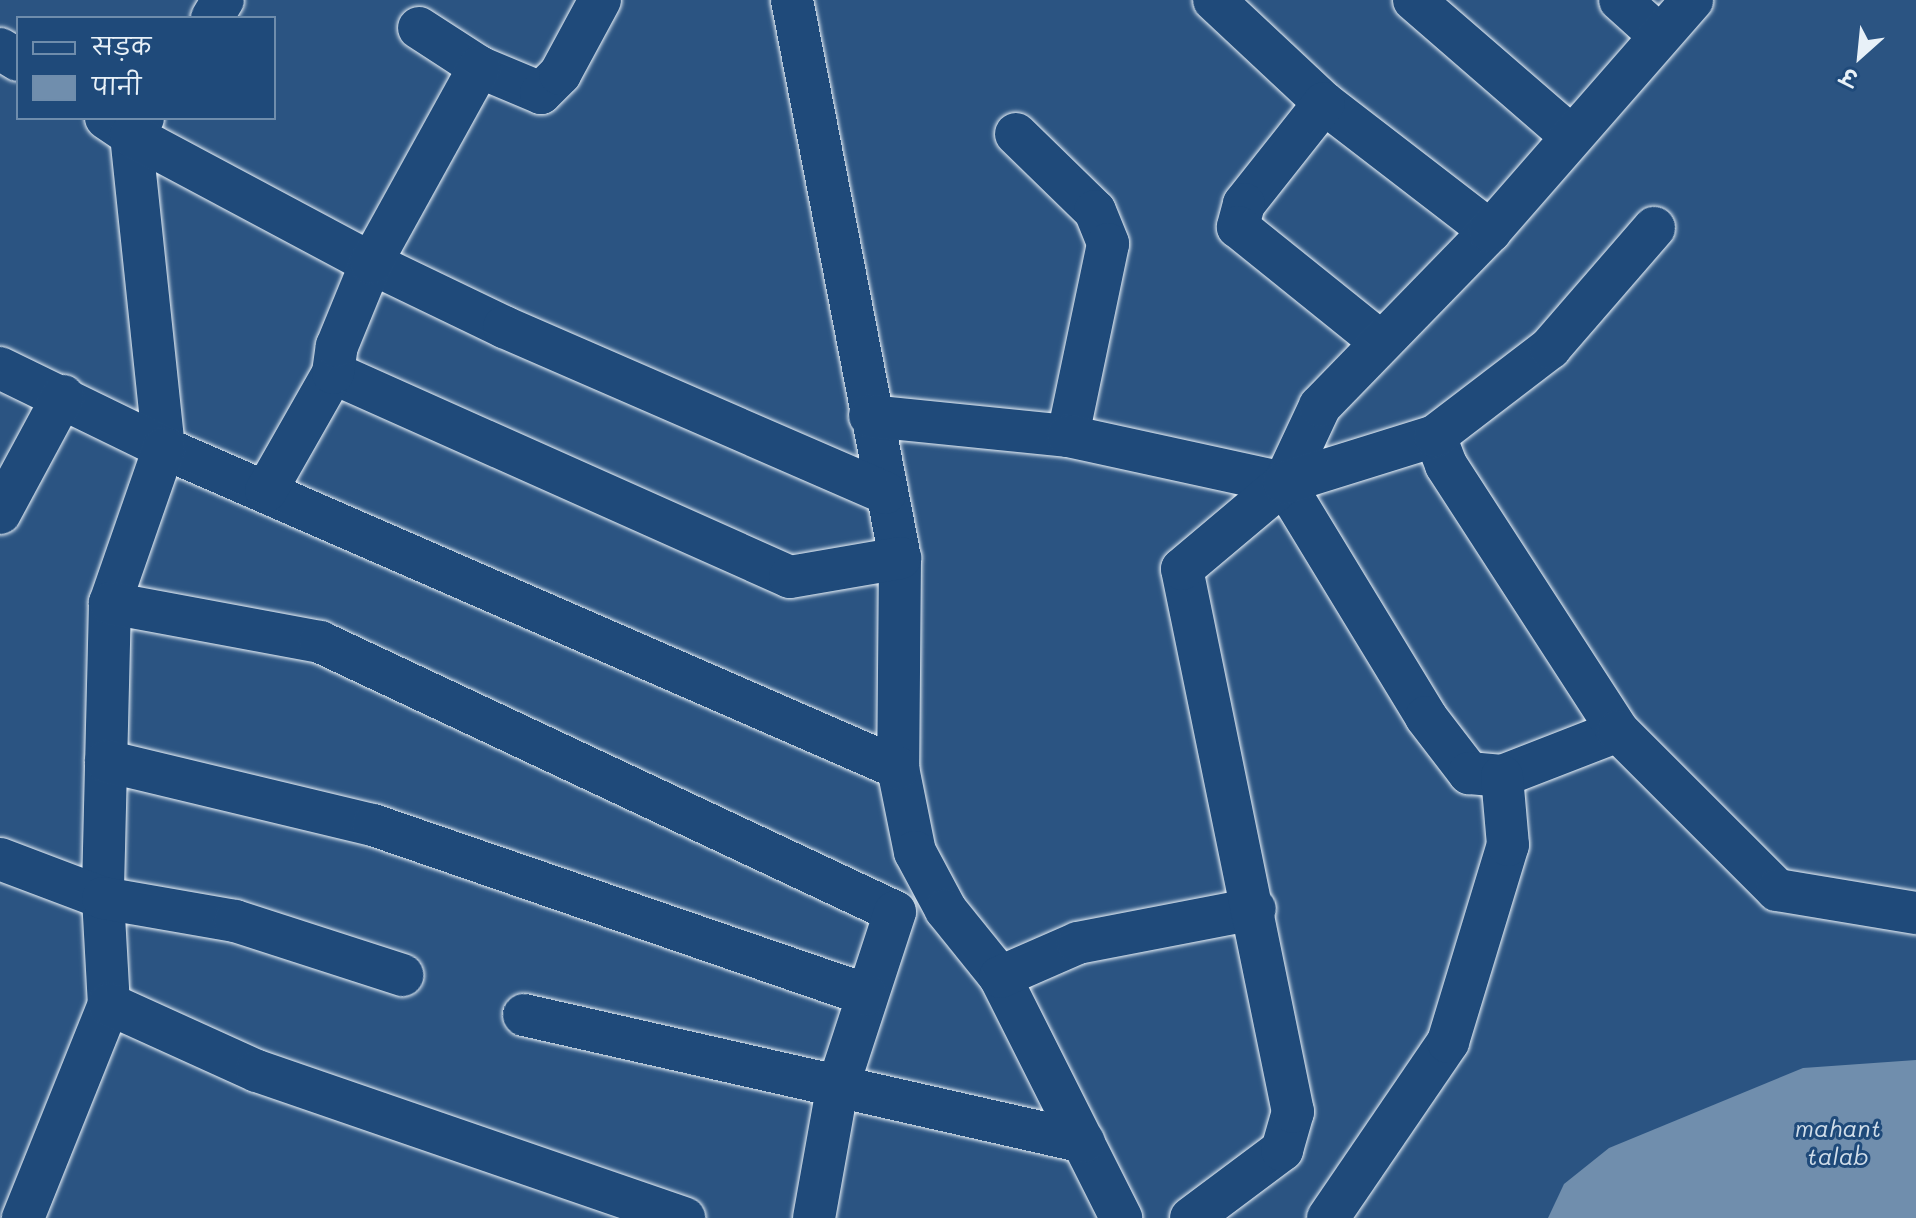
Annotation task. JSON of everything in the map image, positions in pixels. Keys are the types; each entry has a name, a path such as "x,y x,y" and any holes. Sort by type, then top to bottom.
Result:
{"street":[{"path":"419,28 479,67 541,93 560,74 600,0"},
{"path":"792,0 870,416 900,558 898,768 915,852 946,910 1000,977 1121,1218"},
{"path":"1214,0 1324,103 1490,231"},
{"path":"1414,0 1572,137"},
{"path":"1620,0 1659,35"},
{"path":"1284,483 1320,406 1490,231 1692,0"},
{"path":"266,491 333,373 337,346 371,263 479,67"},
{"path":"1324,103 1244,204 1238,227 1380,341"},
{"path":"126,124 371,263 504,327 885,493"},
{"path":"23,1218 109,1004 103,898 110,603 164,448 126,124"},
{"path":"1016,134 1095,211 1108,244 1068,436"},
{"path":"1191,1218 1282,1150 1293,1112 1255,909 1182,569 1284,483 1435,436 1550,348 1654,228"},
{"path":"0,368 63,396 164,448 898,768"},
{"path":"333,373 790,577 900,558"},
{"path":"0,513 63,396"},
{"path":"870,416 1068,436 1284,483 1426,717 1469,773 1502,776 1618,731"},
{"path":"1435,436 1446,465 1618,731 1777,890 1916,913"},
{"path":"110,603 320,642 895,912"},
{"path":"106,761 373,825 867,995"},
{"path":"1328,1218 1448,1042 1508,845 1502,776"},
{"path":"814,1218 837,1089 915,852"},
{"path":"0,859 103,898 235,921 402,975"},
{"path":"1000,977 1078,943 1255,909"},
{"path":"109,1004 257,1071 684,1218"},
{"path":"524,1015 837,1089 1084,1142"}],"water":[{"name":"mahant talab","path":"1916,1060 1916,1218 1548,1218 1564,1184 1609,1148 1803,1068"}]}
